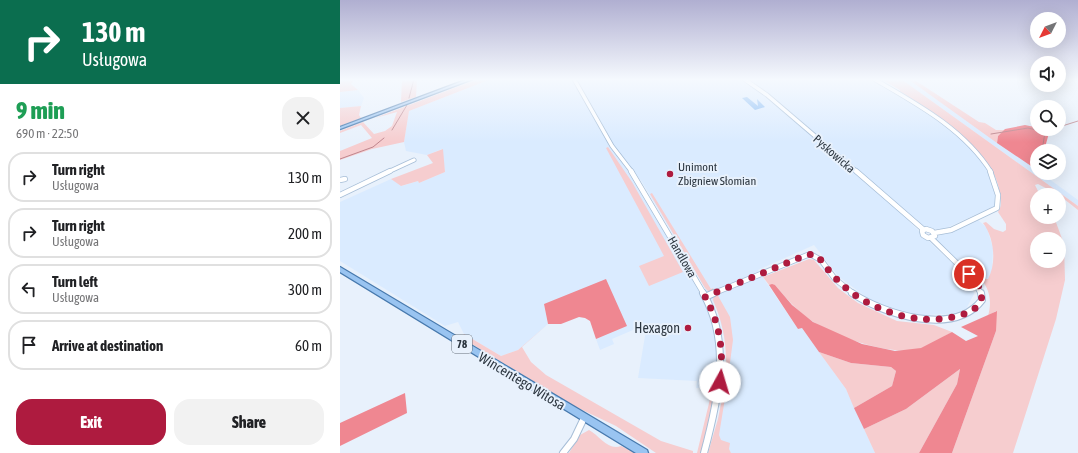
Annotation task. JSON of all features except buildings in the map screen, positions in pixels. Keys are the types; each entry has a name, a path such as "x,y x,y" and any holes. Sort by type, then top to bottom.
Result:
{"main road":[{"path":"340,128 414,100"},
{"name":"Wincentego Witosa","path":"340,269 644,453"}],"street":[{"name":"Handlowa","path":"586,100 612,146 635,177 705,297 717,324 722,358 720,382 704,453"},
{"name":"Pyskowicka","path":"772,100 924,230 929,229 933,235"},
{"path":"705,297 810,254 818,256 835,279 848,290 871,304 892,313 916,318 938,320 975,310 982,299 977,283 940,250 933,235 951,230 991,211 998,205 996,179 968,142 930,112 910,100"},
{"path":"340,195 414,160"},
{"path":"563,453 574,439 584,418"}],"shaded area":[{"path":"340,100 363,100 361,106 340,108"},
{"path":"422,100 437,100 409,111 404,142 372,149 340,160 340,151 372,138 361,125 340,133 340,131 363,122 374,134 385,131 392,126 397,112 375,118"},
{"path":"437,100 585,100 615,152 644,194 707,304 716,329 719,357 715,393 710,387 696,388 697,381 638,378 647,324 612,339 614,344 600,350 596,339 627,326 544,304 548,324 518,350 501,356 464,334 458,322 445,326 340,261 340,202 391,179 402,186 418,181 419,183 445,172 442,149 427,155 406,151 404,142 409,111"},
{"path":"588,100 908,100 929,113 968,144 995,179 997,205 942,230 927,228 908,216 906,218 974,283 972,284 974,294 966,309 951,314 924,315 900,312 869,299 839,277 814,245 758,270 798,329 802,328 846,389 875,453 731,453 715,434 727,363 726,344 717,309 642,182 617,150"},
{"path":"910,100 930,100 1030,172 1030,180 1042,180 1053,188 1046,188 1038,184 1035,185 1036,188 1030,188 1030,224 1057,224 1060,232 1030,232 1030,268 1065,268 1065,280 1056,319 1013,453 952,453 996,331 996,311 988,316 990,301 986,287 981,279 988,279 993,265 992,243 990,235 983,223 986,222 994,229 1003,232 1006,230 1006,224 998,212 1001,202 996,179 988,164 976,149 961,136"},
{"path":"930,100 938,100 1030,165 1030,172"},
{"path":"937,100 945,100 979,122 985,123 996,130 1006,130 998,136 997,143"},
{"path":"361,106 359,115 361,118 340,126 340,108"},
{"path":"1025,125 1030,126 1030,136 1048,136 1046,144 1030,144 1030,165 997,143 998,136 1005,129"},
{"path":"608,147 632,182 683,272 649,286 639,266 664,256 606,148"},
{"path":"443,149 445,172 419,183 418,181 401,186 391,179 433,163 427,155"},
{"path":"1042,180 1051,180 1062,188 1053,188"},
{"path":"1066,191 1078,200 1078,206 1066,197"},
{"path":"652,193 711,289 713,288 715,291 709,292 705,288 650,194"},
{"path":"1066,197 1078,206 1078,210 1066,201"},
{"path":"977,219 987,228 993,248 992,272 988,279 983,278 978,281 942,249 935,240 937,236"},
{"path":"809,259 814,260 838,288 858,303 897,321 934,325 952,332 922,348 896,350 866,344 822,327 801,313 775,285 769,285 763,277"},
{"path":"606,279 627,326 596,339 590,321 585,318 579,317 561,324 548,324 544,304"},
{"path":"769,285 775,285 792,305 813,322 862,344 895,351 921,348 952,332 966,341 978,336 961,327 997,311 996,331 952,453 919,453 957,384 960,369 906,409 864,429 854,408 892,386 896,371 891,367 851,363 819,352 802,328 798,329"},
{"path":"717,294 730,317 733,340 727,385 725,382 725,340 713,300 714,296"},
{"path":"548,324 522,347 531,362 546,375 661,441 693,451 693,453 656,453 616,426 574,406 462,338 464,334 501,356 518,350"},
{"path":"819,352 851,363 891,367 896,371 892,386 854,408 846,389"},
{"path":"960,369 957,384 919,453 875,453 864,429 906,409"},
{"path":"726,392 719,435 721,440 730,443 729,449 731,453 708,453 718,419 723,394"},
{"path":"405,393 407,413 340,446 340,423"},
{"path":"710,399 713,400 701,453 697,453"},
{"path":"589,430 608,445 616,447 621,446 636,453 569,453 580,435"}],"waterway":[{"path":"392,130 407,105"},
{"path":"1066,125 1078,121"},
{"path":"991,134 1030,128"},
{"path":"1043,144 1044,136"},
{"path":"340,159 373,147 384,138"}],"place":[{"name":"Unimont Zbigniew Słomian","path":"670,174"},
{"name":"Hexagon","path":"688,328"}],"route":[{"path":"720,382 722,358 719,332 710,305 705,297 725,287 808,254 813,254 818,256 839,282 859,298 885,311 908,317 938,320 968,313 977,308 982,299 981,294 977,283 969,274"}]}
